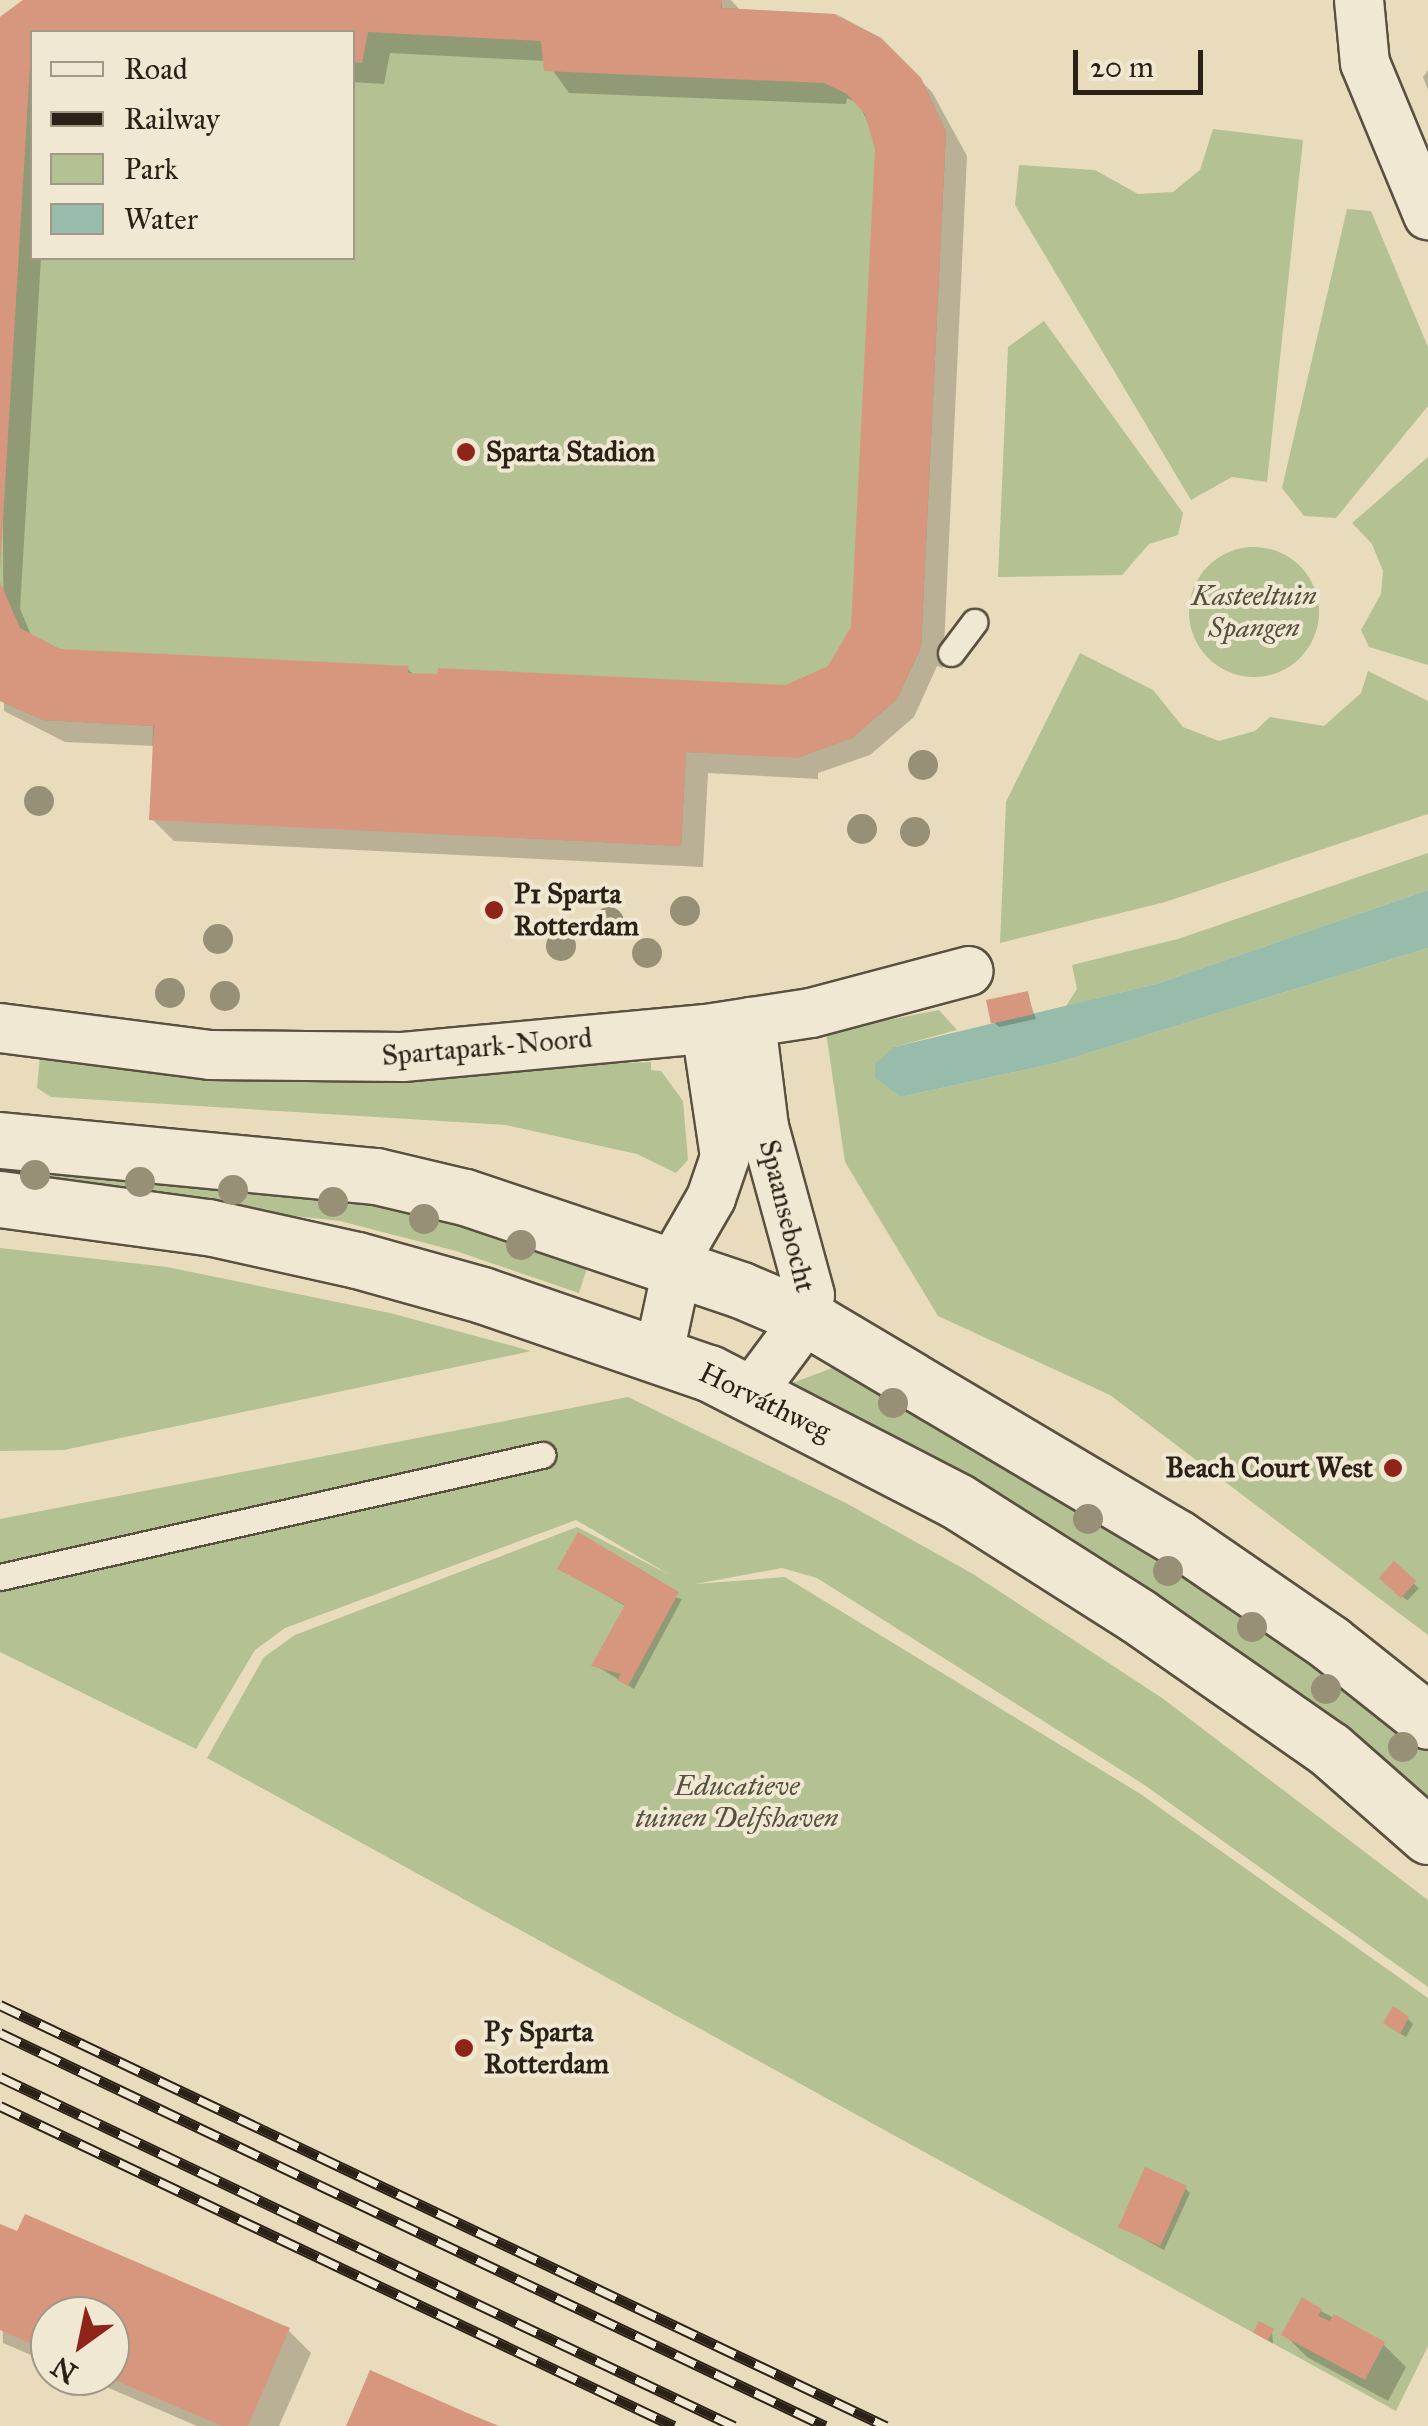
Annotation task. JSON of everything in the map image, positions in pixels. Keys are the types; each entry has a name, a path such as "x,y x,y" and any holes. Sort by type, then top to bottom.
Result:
{"main road":[{"path":"0,1140 376,1176 465,1197 676,1265 807,1318 1176,1537 1330,1643 1428,1722"},
{"name":"Horváthweg","path":"0,1198 294,1246 435,1280 658,1352 751,1393 956,1501 1138,1616 1329,1749 1428,1836"}],"street":[{"path":"1360,0 1365,62 1428,215"},
{"name":"Spartapark-Noord","path":"0,1028 210,1055 403,1057 729,1025 969,971"},
{"name":"Spaansebocht","path":"658,1352 676,1265 725,1157 729,1025"},
{"name":"Spaansebocht","path":"729,1025 810,1283 807,1318 751,1393"}],"lane":[{"path":"952,653 974,622"},
{"path":"0,1576 542,1455"}],"green space":[{"name":"Sparta Stadion","path":"23,0 722,0 722,8 836,14 881,38 921,78 946,132 921,647 897,699 852,738 799,757 686,752 681,846 442,834 152,774 153,726 43,720 0,701 0,17"},
{"name":"Kasteeltuin Spangen","path":"1213,129 1303,140 1267,482 1232,477 1191,500 1015,205 1019,165 1095,170 1138,194 1173,192 1200,170"},
{"name":"Kasteeltuin Spangen","path":"1347,209 1371,211 1428,347 1428,406 1336,518 1304,516 1282,488"},
{"name":"Kasteeltuin Spangen","path":"1044,321 1183,513 1178,535 1149,544 1122,575 998,577 1008,347"},
{"name":"Kasteeltuin Spangen","path":"1428,457 1428,665 1369,647 1361,630 1381,594 1383,571 1372,544 1352,523"},
{"name":"Kasteeltuin Spangen","path":"1254,547 1279,552 1300,566 1314,587 1319,612 1314,637 1300,658 1279,672 1254,677 1229,672 1208,658 1194,637 1189,612 1194,587 1208,566 1229,552"},
{"name":"Kasteeltuin Spangen","path":"1080,653 1153,690 1183,727 1219,741 1255,731 1270,717 1324,726 1361,693 1368,671 1428,701 1428,814 1165,902 1000,943 1006,802"},
{"path":"1428,853 1428,890 1156,984 1066,1006 1077,989 1072,965 1178,939"},
{"path":"1428,948 1428,1635 1110,1395 938,1316 845,1162 826,1032 939,1010 957,1030 894,1047 901,1097 1056,1063"},
{"path":"41,1045 425,1071 651,1062 651,1070 661,1071 683,1101 688,1160 676,1173 637,1154 506,1125 51,1097 37,1088"},
{"path":"0,1154 321,1183 593,1250 579,1293 456,1251 340,1221 0,1183"},
{"path":"0,1248 167,1267 390,1313 531,1351 64,1450 0,1451"},
{"path":"843,1364 1189,1570 1347,1681 1428,1750 1428,1817 779,1388"},
{"name":"Educatieve tuinen Delfshaven","path":"628,1397 846,1503 973,1574 1162,1698 1428,1900 1428,1987 1143,1784 817,1578 782,1568 695,1584 785,1577 1139,1793 1428,1998 1428,2346 1396,2411 207,1758 264,1657 295,1635 577,1527 670,1575 576,1520 285,1628 255,1650 196,1749 0,1652 0,1519"}],"water":[{"path":"1428,890 1428,948 1056,1063 901,1097 875,1077 875,1064 894,1047 1156,984"}],"building":[{"path":"23,0 722,0 721,8 834,14 881,38 921,78 946,132 921,647 897,699 852,738 797,758 686,752 681,846 149,820 154,726 43,720 0,701 0,582 20,628 60,649 409,666 408,673 437,674 438,668 786,685 828,666 851,627 875,149 865,114 847,94 824,83 544,71 541,41 368,32 362,63 355,62 355,30 30,30 0,570 0,17"},
{"path":"1028,991 1033,1014 991,1023 986,1000"},
{"path":"578,1532 679,1592 628,1686 617,1680 621,1674 591,1666 625,1605 557,1569"},
{"path":"1394,1561 1416,1581 1401,1598 1379,1578"},
{"path":"1393,2006 1409,2017 1400,2034 1383,2023"},
{"path":"1145,2167 1187,2186 1160,2246 1118,2227"},
{"path":"25,2214 290,2328 248,2426 222,2426 130,2387 130,2296 30,2296 30,2343 0,2330 0,2224 17,2231"},
{"path":"1302,2297 1322,2309 1318,2316 1330,2321 1334,2314 1385,2342 1365,2380 1281,2335"},
{"path":"1259,2321 1274,2329 1268,2340 1253,2332"},
{"path":"370,2370 465,2412 499,2426 346,2426"}],"railway":[{"path":"0,2005 886,2426"},
{"path":"0,2033 825,2426"},
{"path":"0,2077 734,2426"},
{"path":"0,2106 674,2426"}],"place":[{"name":"Sparta Stadion","path":"466,452"},
{"name":"P1 Sparta Rotterdam","path":"494,910"},
{"name":"Beach Court West","path":"1393,1468"},
{"name":"P5 Sparta Rotterdam","path":"464,2048"}]}
